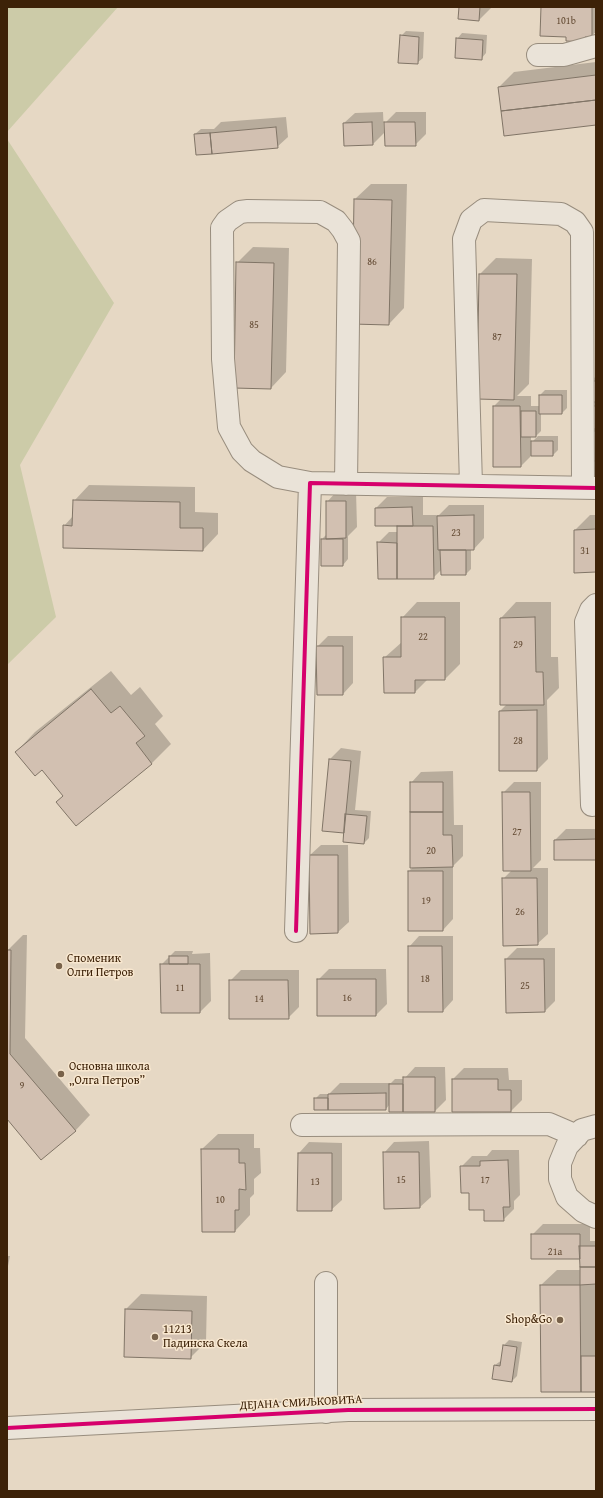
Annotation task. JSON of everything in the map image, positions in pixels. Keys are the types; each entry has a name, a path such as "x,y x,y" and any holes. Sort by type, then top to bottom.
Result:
{"street":[{"path":"538,55 564,55 596,46"},
{"path":"346,484 349,241 336,221 320,212 240,212 227,221 222,228 223,359 229,427 242,451 263,469 278,477 310,483 346,484 590,487 582,232 575,222 561,214 484,210 471,220 464,239 471,485"},
{"path":"296,931 310,483"},
{"path":"592,805 586,622 591,610 596,605"},
{"path":"302,1125 549,1124 577,1136"},
{"path":"596,1126 582,1130 567,1146 560,1163 560,1179 567,1197 583,1211 596,1217"},
{"path":"326,1283 326,1412"},
{"name":"ДЕЈАНА СМИЉКОВИЋА","path":"7,1428 326,1412 596,1408"}],"green space":[{"path":"7,7 118,7 7,132"},
{"path":"7,139 114,303 20,465 56,617 7,665"}],"building":[{"path":"459,7 480,7 479,21 458,19"},
{"path":"541,7 592,7 592,37 585,37 585,42 566,41 566,37 540,36"},
{"path":"400,35 419,37 418,64 398,63"},
{"path":"456,38 483,40 482,60 455,58"},
{"path":"596,75 596,100 501,111 498,87"},
{"path":"596,100 596,125 504,136 501,111"},
{"path":"372,122 373,145 344,146 343,123"},
{"path":"384,122 415,122 416,146 385,146"},
{"path":"276,127 278,148 212,154 210,133"},
{"path":"210,133 212,154 196,155 194,134"},
{"path":"354,199 392,200 389,325 352,324"},
{"path":"236,262 274,263 271,389 234,388"},
{"path":"479,274 517,274 514,400 477,399"},
{"path":"590,381 596,381 596,402 590,402"},
{"path":"539,395 562,395 562,414 539,414"},
{"path":"493,406 520,406 521,467 493,467"},
{"path":"589,406 596,406 596,429 589,429"},
{"path":"521,411 536,411 536,437 521,437"},
{"path":"586,431 596,431 596,461 587,461"},
{"path":"531,441 553,441 553,456 531,456"},
{"path":"73,500 180,502 180,528 203,528 203,551 63,548 63,525 72,526"},
{"path":"326,501 346,501 346,538 326,539"},
{"path":"412,507 413,526 375,526 375,508"},
{"path":"474,515 474,550 438,550 437,516"},
{"path":"397,526 433,526 434,579 397,579"},
{"path":"596,529 596,572 574,573 574,530"},
{"path":"321,539 343,539 343,566 321,566"},
{"path":"377,542 397,543 397,579 378,579"},
{"path":"440,550 466,550 466,575 441,575"},
{"path":"401,617 445,617 445,680 415,680 415,693 384,693 383,657 401,657"},
{"path":"535,617 536,672 543,672 544,705 500,705 500,618"},
{"path":"316,646 343,646 343,695 317,695"},
{"path":"91,689 111,713 120,706 145,736 136,743 152,764 76,826 56,802 63,796 42,770 35,776 15,752"},
{"path":"537,710 537,771 499,771 499,711"},
{"path":"329,759 351,761 344,833 322,831"},
{"path":"410,782 443,782 443,812 410,812"},
{"path":"502,792 530,792 531,871 503,871"},
{"path":"410,812 443,812 443,835 452,835 453,867 410,868"},
{"path":"345,814 367,816 364,844 343,842"},
{"path":"596,839 596,860 554,860 554,840"},
{"path":"309,855 338,855 338,933 310,934"},
{"path":"408,871 443,871 443,931 408,931"},
{"path":"502,878 537,878 538,945 503,946"},
{"path":"408,946 442,946 443,1012 408,1012"},
{"path":"7,950 11,950 10,1054 76,1131 41,1160 7,1119"},
{"path":"169,956 188,956 188,964 169,964"},
{"path":"505,959 544,959 545,1012 506,1013"},
{"path":"160,964 200,964 200,1013 161,1013"},
{"path":"317,979 376,979 376,1016 317,1016"},
{"path":"229,980 288,980 289,1019 229,1019"},
{"path":"403,1077 435,1077 435,1112 403,1112"},
{"path":"452,1079 498,1079 498,1090 511,1090 511,1112 452,1112"},
{"path":"389,1084 403,1084 403,1112 389,1112"},
{"path":"386,1093 386,1110 328,1110 328,1094"},
{"path":"314,1098 328,1098 328,1110 314,1110"},
{"path":"201,1149 239,1149 239,1163 245,1163 246,1190 239,1189 239,1210 235,1210 235,1232 202,1232"},
{"path":"383,1152 419,1152 420,1208 384,1209"},
{"path":"298,1153 332,1153 332,1211 297,1211"},
{"path":"508,1160 510,1207 503,1207 504,1221 484,1221 484,1210 469,1210 469,1193 461,1193 460,1166 480,1166 480,1161"},
{"path":"531,1234 580,1234 580,1259 531,1259"},
{"path":"579,1246 596,1246 596,1267 580,1267"},
{"path":"580,1267 596,1267 596,1284 580,1285"},
{"name":"Shop&Go","path":"540,1285 580,1285 581,1392 541,1392"},
{"path":"125,1309 192,1311 191,1359 124,1357"},
{"path":"503,1345 517,1347 512,1382 492,1379 494,1365 500,1366"},
{"path":"581,1356 596,1356 596,1392 581,1392"}],"cycle path":[{"path":"296,931 310,483 596,488"},
{"path":"7,1428 348,1410 596,1409"}],"place":[{"name":"Споменик Олги Петров","path":"59,966"},
{"name":"Основна школа „Олга Петров”","path":"61,1074"},
{"name":"Shop&Go","path":"560,1320"},
{"name":"11213 Падинска Скела","path":"155,1337"}]}
